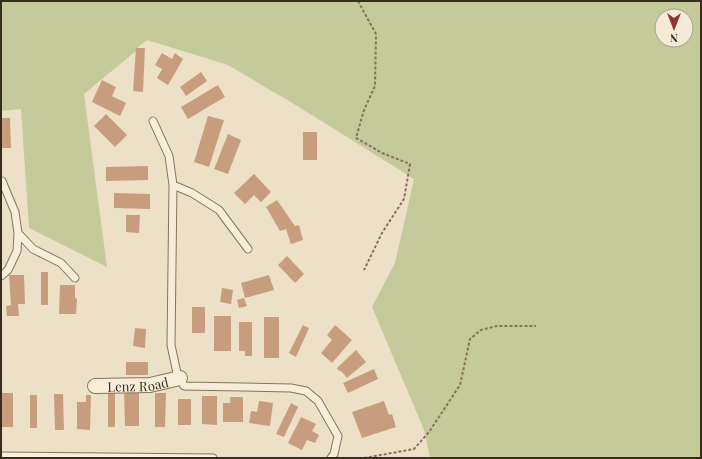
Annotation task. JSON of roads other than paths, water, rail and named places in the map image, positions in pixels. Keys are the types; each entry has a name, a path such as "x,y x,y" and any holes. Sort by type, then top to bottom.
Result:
{"street":[{"name":"Lenz Road","path":"95,386 150,385 180,378"}],"lane":[{"path":"153,121 169,156 173,185 171,345 177,373 184,386 291,388 306,391 318,401 338,436 334,454 331,458"},
{"path":"1,276 8,270 17,250 18,233 15,212 2,181"},
{"path":"173,185 192,193 219,210 248,249"},
{"path":"18,233 33,249 61,263 75,278"},
{"path":"1,456 213,458"}]}
